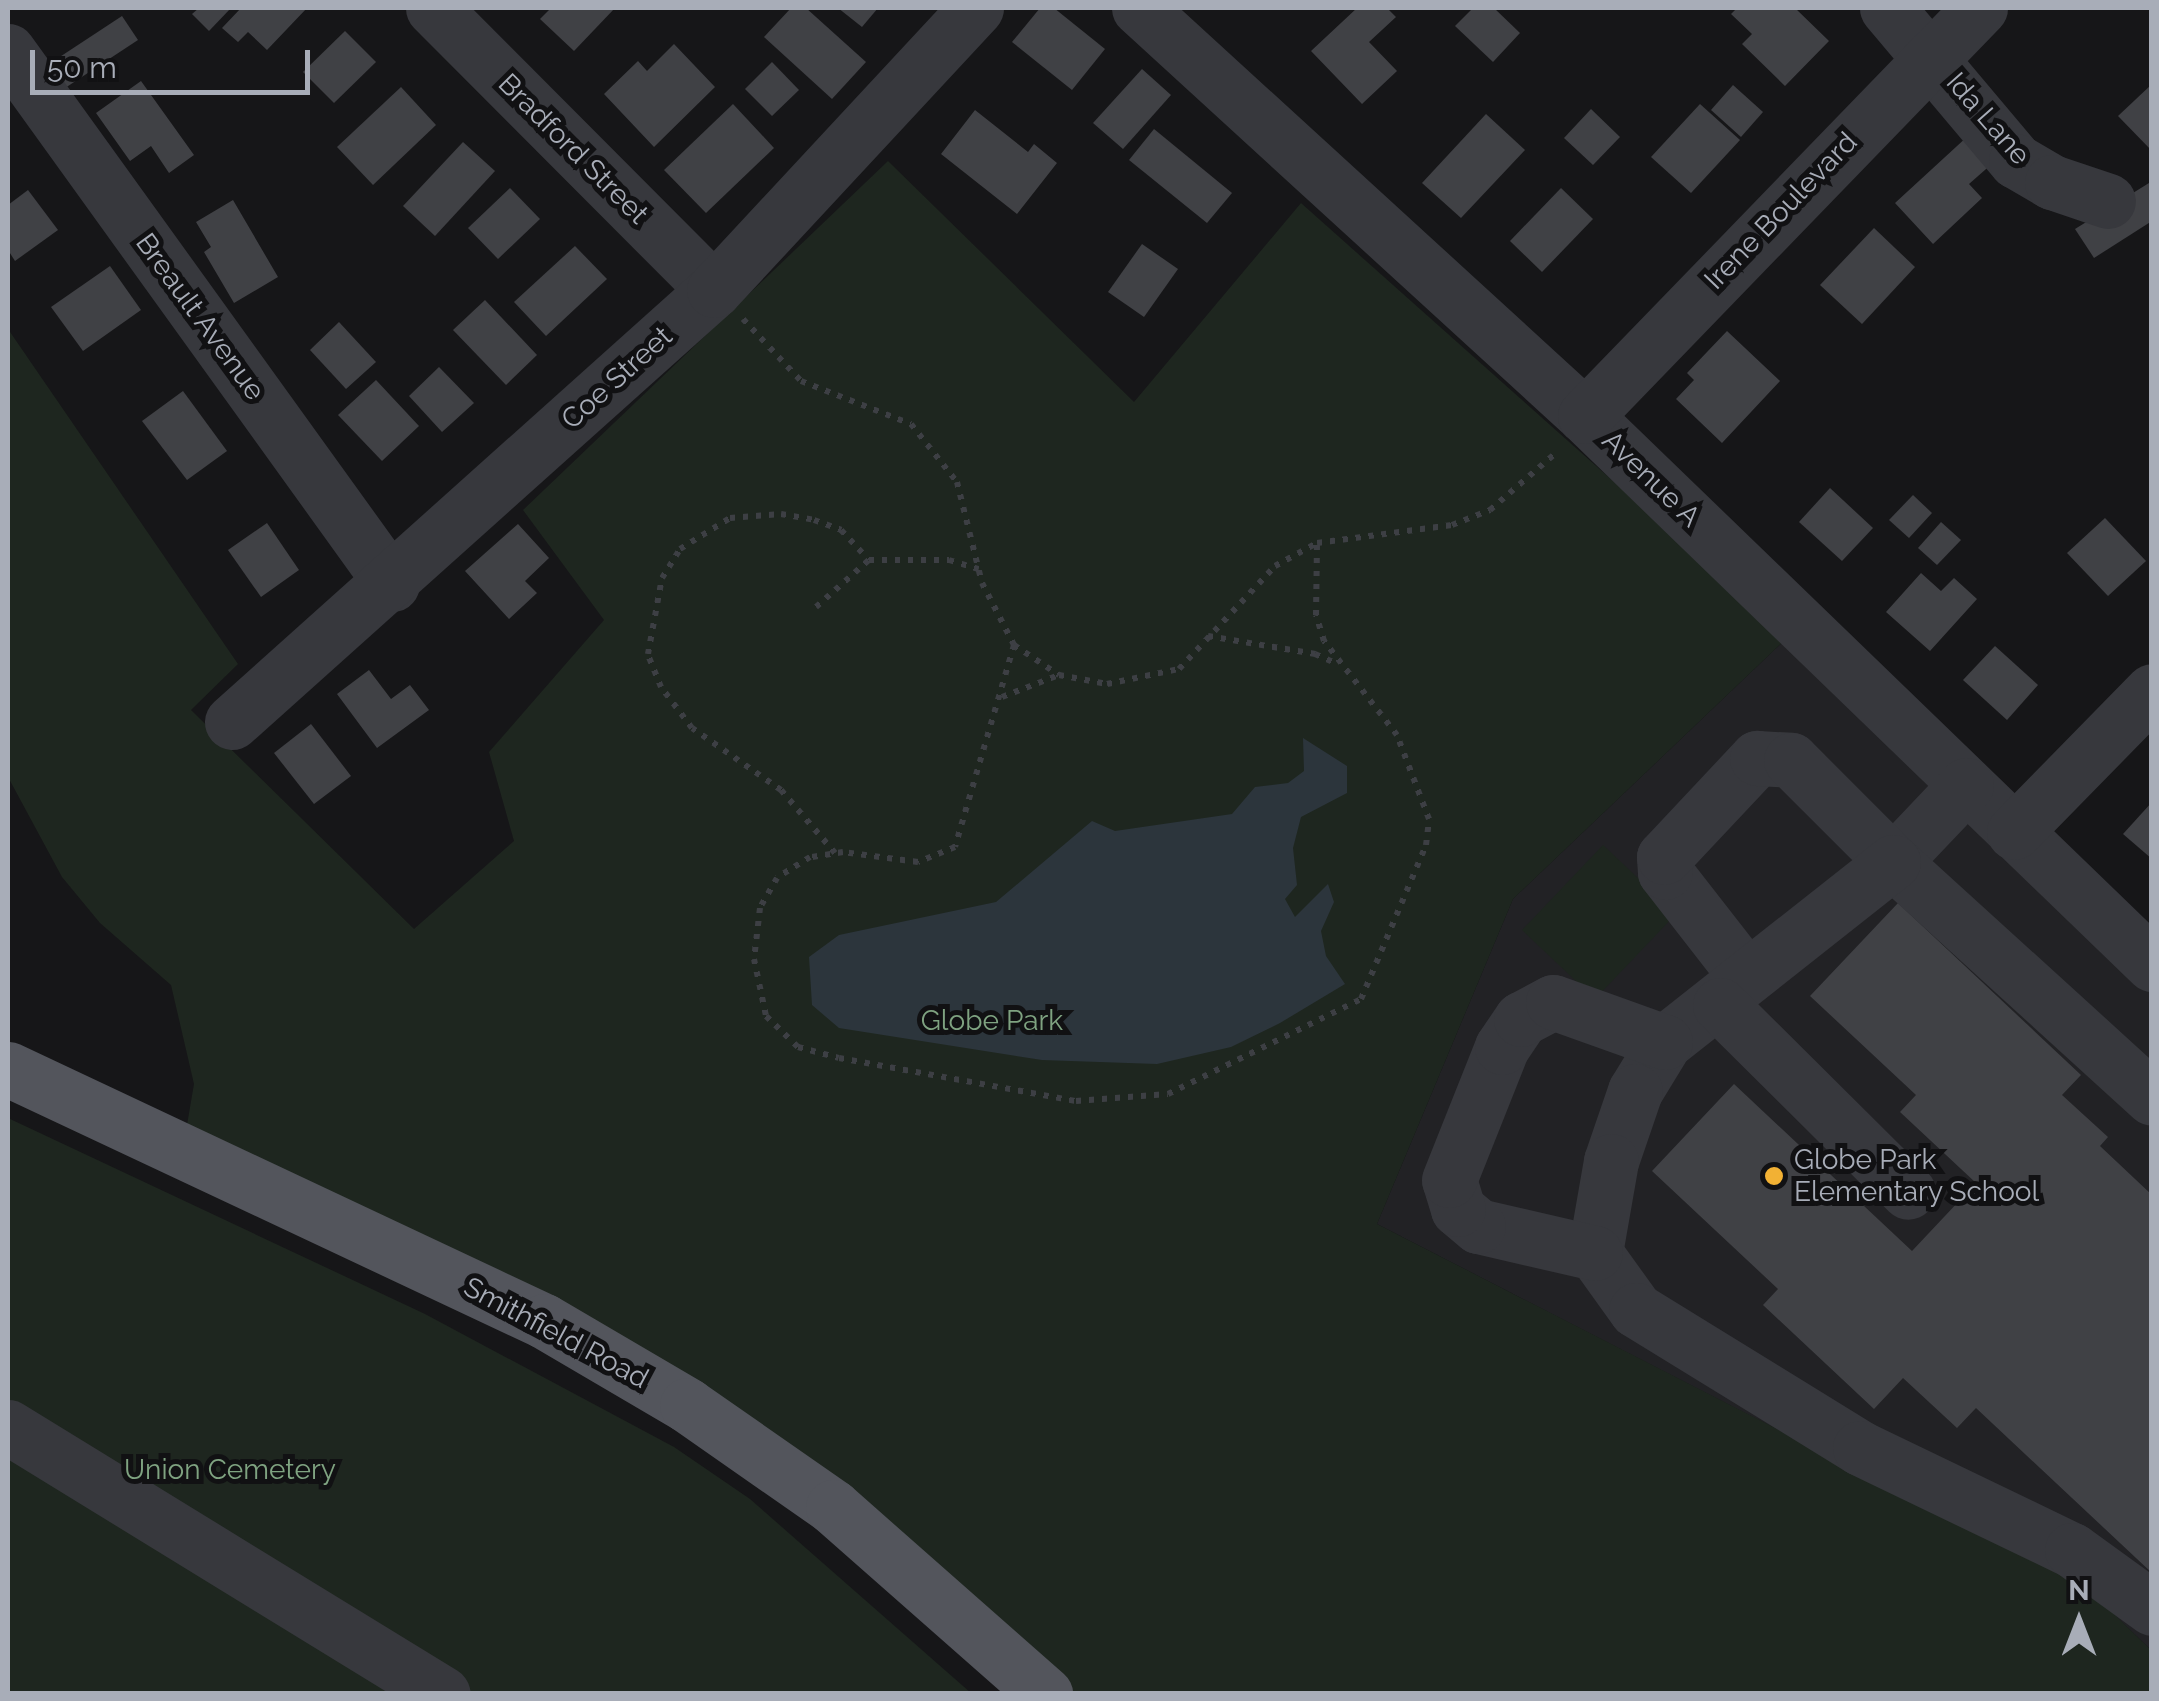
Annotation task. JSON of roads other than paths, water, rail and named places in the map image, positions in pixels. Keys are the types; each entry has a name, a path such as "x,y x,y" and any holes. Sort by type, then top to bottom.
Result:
{"main road":[{"name":"Smithfield Road","path":"8,1069 544,1321 688,1405 834,1507 1045,1694"}],"street":[{"name":"Bradford Street","path":"432,8 714,290"},
{"name":"Coe Street","path":"232,722 392,584 714,290 976,8"},
{"name":"Avenue A","path":"1139,8 1586,416 2152,964"},
{"name":"Ida Lane","path":"1887,8 1931,54 2016,161 2052,182 2108,201"},
{"name":"Irene Boulevard","path":"1586,416 1931,54 1980,8"},
{"name":"Breault Avenue","path":"8,51 392,584"},
{"path":"2014,832 2152,691"},
{"path":"1908,1192 1733,991 1666,872 1664,857 1757,758 1791,760 1893,862 2146,1083"},
{"path":"1595,1253 1612,1161 1635,1091 1666,1042 1893,862 1966,785"},
{"path":"1666,1042 1554,1002 1521,1019 1502,1048 1449,1180 1458,1209 1478,1226 1595,1253 1636,1310 1860,1448 2072,1550 2152,1608"},
{"path":"8,1427 443,1694"}],"place":[{"name":"Globe Park Elementary School","path":"1774,1176"}],"park label":[{"name":"Globe Park","path":"992,1021"},
{"name":"Union Cemetery","path":"230,1470"}]}
